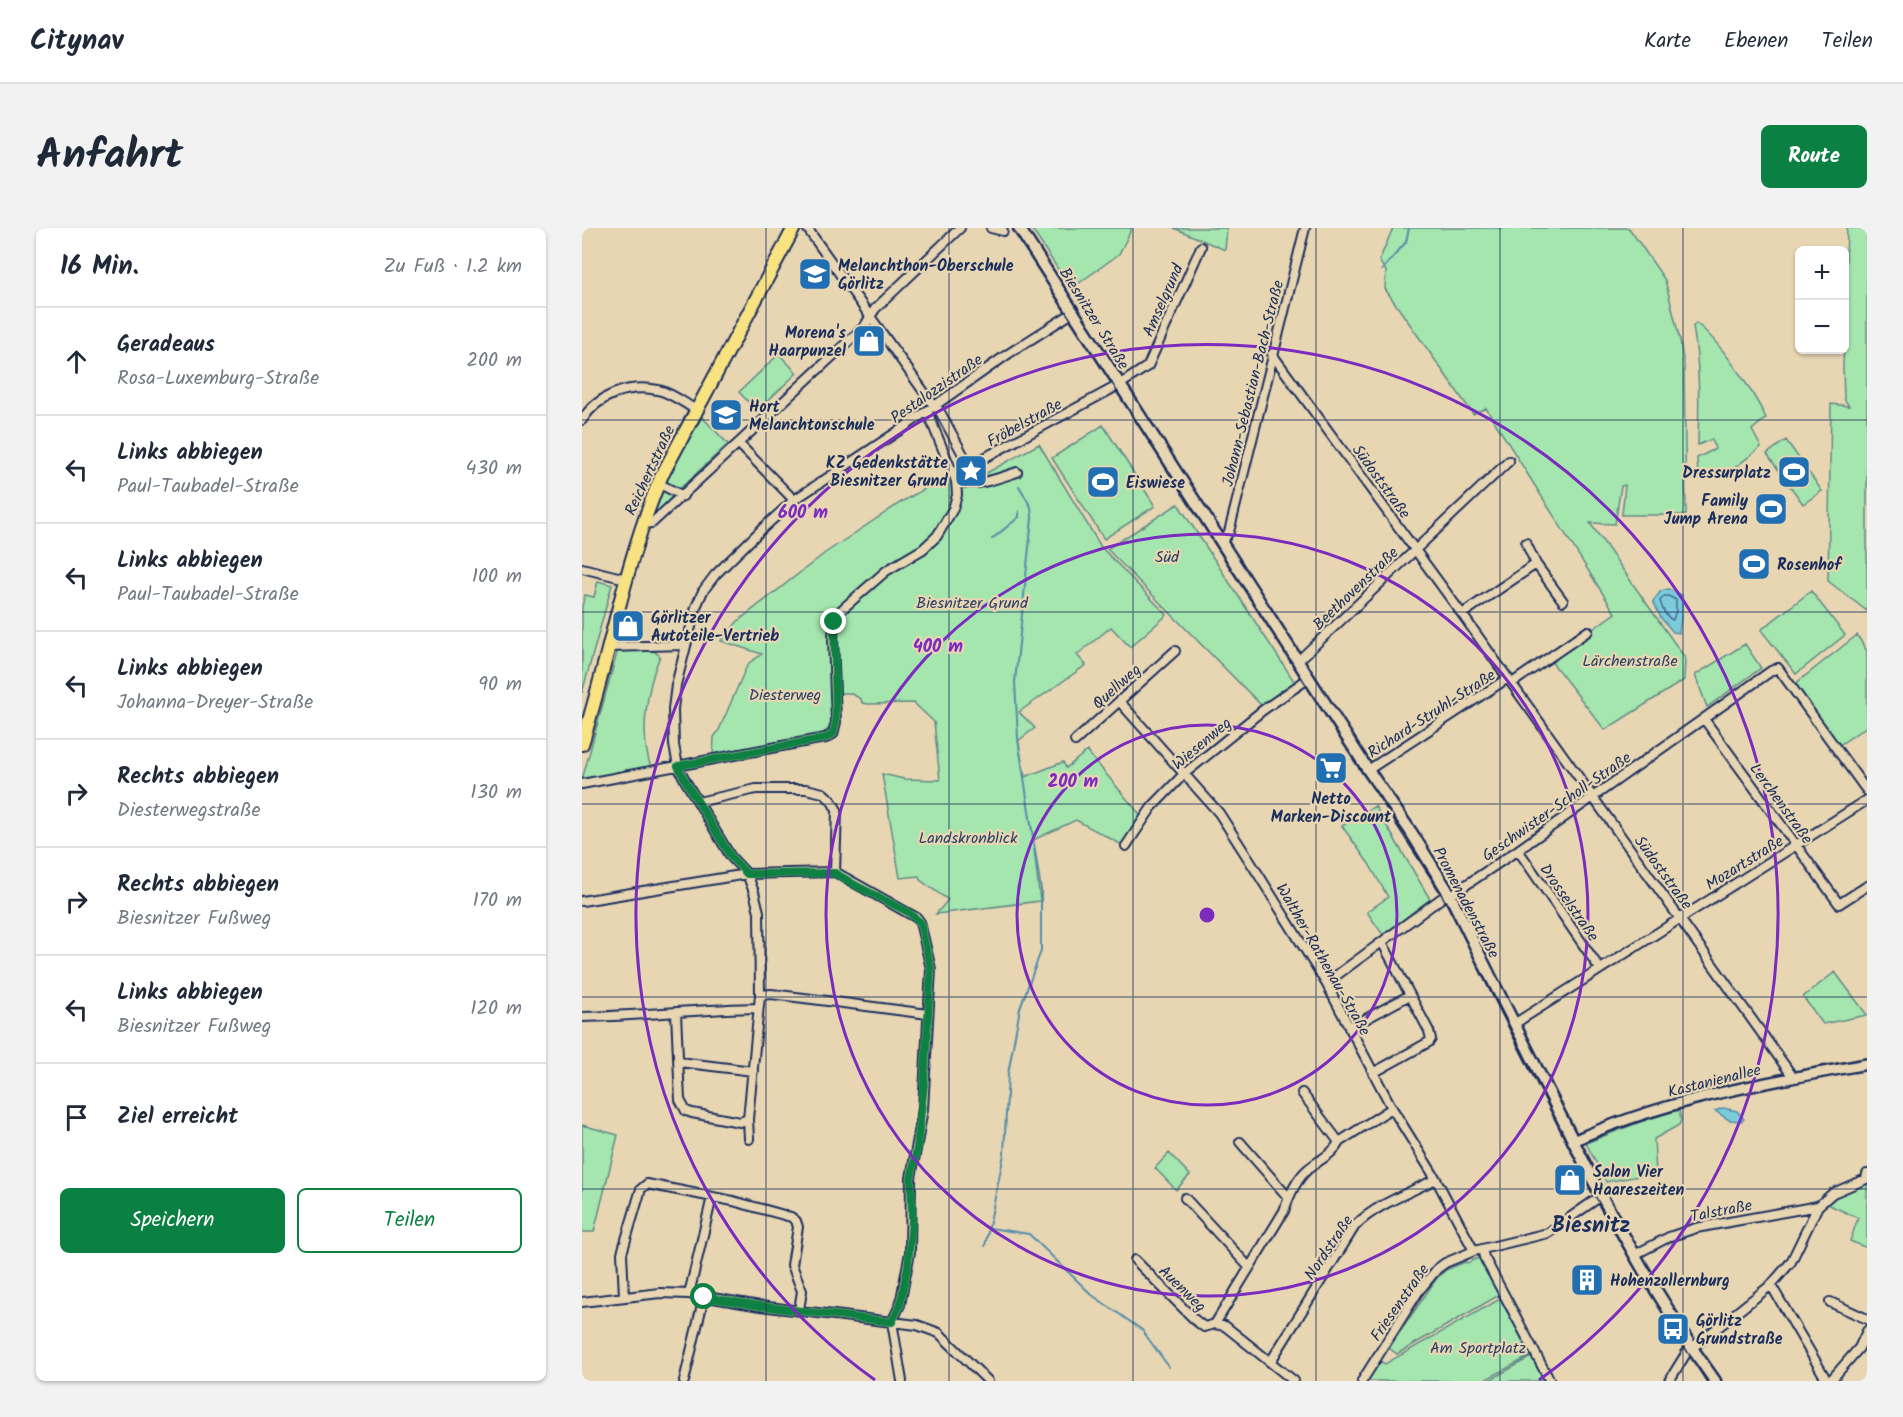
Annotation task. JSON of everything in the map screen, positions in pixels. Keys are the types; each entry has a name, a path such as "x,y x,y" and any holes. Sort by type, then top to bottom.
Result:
{"main road":[{"name":"Reichertstraße","path":"583,740 642,524 658,483 794,228"},
{"name":"Biesnitzer Straße","path":"1019,228 1145,424"},
{"name":"Promenadenstraße","path":"1145,424 1450,894 1601,1196 1634,1255 1715,1381"}],"street":[{"path":"582,784 833,734 836,722 833,639 834,622 839,612 886,572 923,549 937,536 954,509 957,495 956,481 930,408 871,318 807,228"},
{"path":"642,524 652,523 739,444 858,332 871,318 875,309 960,228"},
{"path":"991,228 1003,231"},
{"name":"Johann-Sebastian-Bach-Straße","path":"1222,542 1229,532 1305,228"},
{"name":"Amselgrund","path":"1119,385 1148,366 1201,247"},
{"name":"Pestalozzistraße","path":"678,766 674,745 673,709 676,684 696,607 703,591 715,575 794,500 1008,354 1074,312"},
{"name":"Südoststraße","path":"1272,354 1510,680 1793,1077"},
{"name":"Fröbelstraße","path":"930,408 939,410 966,460 971,465 1119,385"},
{"path":"582,420 593,405 607,396 632,389 657,390 674,396 696,410"},
{"path":"739,444 794,500"},
{"name":"Beethovenstraße","path":"1298,661 1509,461"},
{"path":"956,481 968,485 977,484 1017,472"},
{"path":"658,483 683,496"},
{"path":"1526,543 1536,564 1563,601"},
{"path":"1462,614 1536,564"},
{"path":"582,568 626,579"},
{"path":"1510,680 1588,631"},
{"path":"607,647 686,645"},
{"name":"Quellweg","path":"1075,741 1175,651"},
{"name":"Geschwister-Scholl-Straße","path":"1326,983 1441,899 1518,850 1771,671 1778,669 1867,791"},
{"name":"Wiesenweg","path":"1126,846 1152,807 1184,774 1263,710 1309,678"},
{"name":"Richard-Struhl-Straße","path":"1368,770 1510,680"},
{"name":"Walther-Rathenau-Straße","path":"1120,702 1219,813 1326,983 1392,1108 1484,1257 1550,1381"},
{"name":"Lerchenstraße","path":"1704,719 1839,903 1867,886"},
{"path":"678,766 731,857 747,874 759,912 760,995 748,1119 749,1139"},
{"path":"698,802 756,789 806,789 823,793 837,810 835,873"},
{"name":"Mozartstraße","path":"1514,1024 1867,800"},
{"name":"Drosselstraße","path":"1518,850 1600,969"},
{"path":"582,901 747,874 835,873 908,912 920,922 931,969 922,1109 911,1178 910,1252 900,1305 892,1322 902,1381"},
{"path":"1373,1073 1430,1042 1431,1039 1429,1031 1382,942"},
{"path":"760,995 802,997 928,1014"},
{"path":"1349,1028 1410,995"},
{"path":"582,1017 676,1013 720,1008 758,1008"},
{"path":"676,1013 680,1100 686,1111 740,1122 748,1119"},
{"path":"679,1062 753,1071"},
{"name":"Kastanienallee","path":"1573,1141 1667,1107 1740,1088 1867,1064"},
{"path":"1302,1093 1339,1142"},
{"name":"Auenweg","path":"1215,1324 1284,1211 1288,1197 1305,1172 1336,1150 1339,1142 1392,1108"},
{"path":"1240,1142 1288,1197"},
{"path":"1669,1381 1685,1354 1771,1285 1791,1262 1818,1206 1833,1193 1866,1179 1867,1174"},
{"name":"Nordstraße","path":"1271,1361 1362,1218 1437,1179"},
{"path":"624,1296 622,1253 641,1189 647,1184 770,1211 791,1217 796,1221 798,1227 792,1265 802,1291 799,1310"},
{"name":"Friesenstraße","path":"1362,1381 1418,1293 1437,1269 1452,1259 1478,1250 1548,1233 1601,1196"},
{"path":"689,1294 712,1197"},
{"path":"1185,1198 1249,1267"},
{"name":"Talstraße","path":"1634,1255 1669,1237 1696,1228 1818,1206"},
{"name":"Auenweg","path":"1135,1260 1204,1327 1215,1324 1224,1326 1294,1381"},
{"path":"1771,1285 1826,1379 1832,1379 1859,1348 1867,1331"},
{"path":"582,1302 660,1293 689,1294 916,1325 939,1333 988,1381"},
{"path":"684,1381 704,1297"},
{"path":"1830,1302 1867,1319"}],"green space":[{"path":"1031,228 1132,228 1119,254 1071,289"},
{"path":"1174,228 1227,228 1225,250"},
{"name":"Lärchenstraße","path":"1393,228 1629,228 1665,280 1684,365 1686,515 1622,515 1625,485 1621,486 1615,524 1590,523 1685,658 1684,680 1605,730 1550,660 1615,613 1486,408 1473,414 1385,289 1386,271 1379,261"},
{"path":"1847,228 1867,228 1867,611 1828,581 1831,404 1849,406 1844,399 1843,369 1843,354 1849,354 1849,246 1846,246"},
{"path":"1696,323 1715,341 1735,367 1766,418 1752,430 1761,447 1728,473 1721,469 1698,474 1697,458 1715,449 1712,439 1698,445 1698,370 1693,326"},
{"path":"779,354 797,373 757,411 739,392"},
{"path":"702,417 728,444 673,495 654,517 648,518 665,481"},
{"name":"Eiswiese","path":"1103,425 1155,506 1104,539 1052,458"},
{"name":"Dressurplatz","path":"1786,440 1822,491 1803,504 1767,454"},
{"name":"Biesnitzer Grund","path":"1039,444 1101,547 1167,615 1130,647 1111,627 1077,655 1086,665 1019,712 1035,728 1018,741 1025,777 1063,762 1066,768 1087,751 1142,817 1124,846 1076,820 1033,840 1040,901 936,914 948,900 920,880 919,876 900,878 882,774 904,779 940,780 934,722 914,703 869,704 862,703 861,699 850,693 837,693 836,623 832,612 830,634 834,719 831,727 820,735 713,756 714,737 745,670 749,663 762,654 721,641 738,621 825,553 903,501 965,466 974,486 984,483 983,475"},
{"name":"Süd","path":"1178,504 1296,684 1263,707 1107,549"},
{"path":"598,581 612,585 582,693 582,606 585,595 594,597"},
{"path":"1811,591 1845,635 1796,674 1761,630"},
{"path":"1857,635 1867,651 1867,726 1838,746 1795,684"},
{"path":"1745,644 1761,668 1707,707 1695,675"},
{"path":"618,649 651,649 660,656 651,682 646,711 647,755 651,767 582,780"},
{"path":"1375,806 1430,899 1383,935 1367,912 1388,897 1369,864 1342,826"},
{"path":"1835,972 1867,1015 1823,1024 1803,997"},
{"path":"1673,1109 1679,1110 1681,1120 1679,1125 1654,1139 1656,1173 1606,1182 1586,1143"},
{"path":"582,1125 618,1135 594,1232 582,1232"},
{"path":"1169,1153 1190,1175 1176,1190 1155,1168"},
{"path":"1867,1182 1867,1248 1850,1241 1858,1218 1827,1204 1833,1197"},
{"path":"1481,1257 1501,1294 1397,1354 1389,1348 1437,1278 1446,1270"},
{"name":"Am Sportplatz","path":"1500,1299 1532,1355 1483,1381 1367,1381 1380,1361 1385,1364"},
{"path":"1531,1357 1543,1378 1541,1381 1488,1381"}],"water":[{"path":"1668,589 1682,595 1679,633 1673,632 1661,618 1653,601 1661,591"},
{"path":"1723,1108 1737,1111 1744,1119 1742,1121 1729,1120 1715,1111"}],"waterway":[{"path":"1382,270 1406,242 1409,228"},
{"path":"985,1246 1004,1154 1008,1074 1020,1008 1041,951 1041,890 1018,738 1015,682 1032,518 1031,507 1019,486"},
{"path":"992,539 1019,517 1019,511"},
{"path":"990,1228 1029,1234 1092,1295 1142,1330 1169,1367"}],"tram line":[{"path":"1012,228 1443,897 1583,1174 1639,1275 1706,1381"}],"place":[{"name":"Melanchthon-Oberschule Görlitz","path":"815,274"},
{"name":"Morena's Haarpunzel","path":"869,341"},
{"name":"Hort Melanchtonschule","path":"726,415"},
{"name":"KZ Gedenkstätte Biesnitzer Grund","path":"971,471"},
{"name":"Dressurplatz","path":"1794,472"},
{"name":"Eiswiese","path":"1103,482"},
{"name":"Family Jump Arena","path":"1771,509"},
{"name":"Rosenhof","path":"1754,564"},
{"name":"Görlitzer Autoteile-Vertrieb","path":"628,626"},
{"name":"Netto Marken-Discount","path":"1331,768"},
{"name":"Salon Vier Haareszeiten","path":"1570,1180"},
{"name":"Hohenzollernburg","path":"1587,1280"},
{"name":"Görlitz Grundstraße","path":"1673,1329"}],"district":[{"name":"Biesnitz","path":"1591,1224"}],"route":[{"path":"704,1297 892,1322 900,1305 905,1283 912,1220 911,1178 922,1109 931,969 920,922 908,912 835,873 747,874 731,857 678,766 826,738 833,734 836,722 834,622"}],"park label":[{"name":"Diesterweg","path":"785,694"},
{"name":"Landskronblick","path":"968,837"}]}
